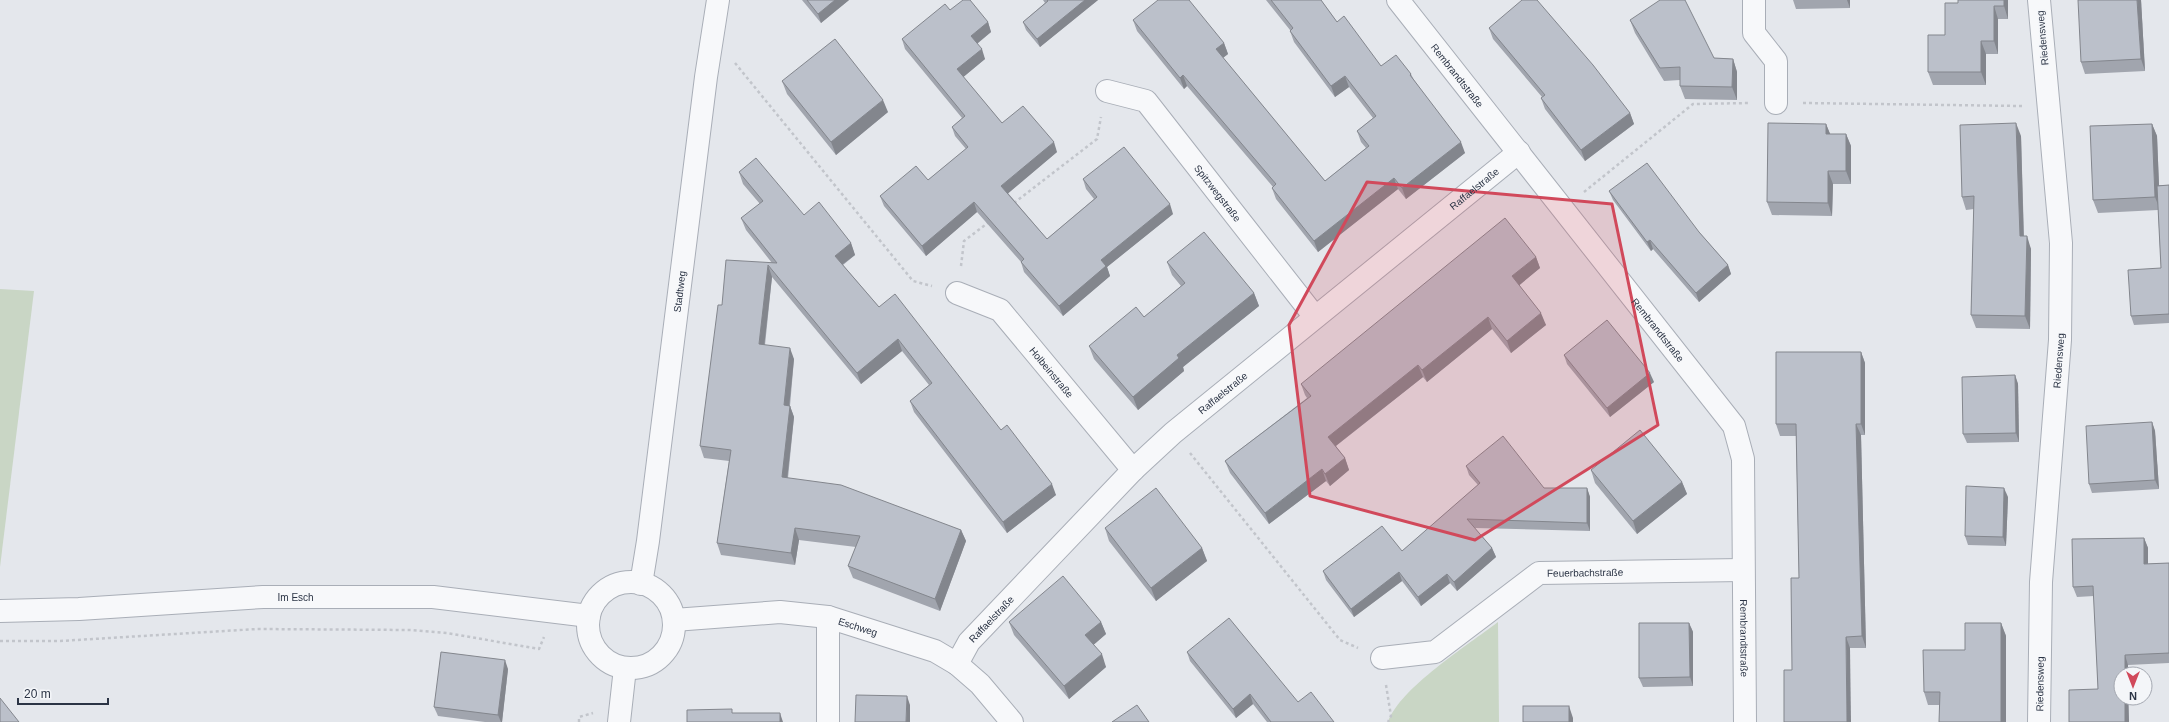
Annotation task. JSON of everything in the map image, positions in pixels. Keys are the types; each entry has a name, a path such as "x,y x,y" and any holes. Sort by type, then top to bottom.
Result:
{"street":[{"name":"Stadtweg","path":"641,584 648,541 712,34 718,0"},
{"name":"Rembrandtstraße","path":"1398,0 1734,426 1743,459 1742,570 1745,722"},
{"path":"1754,0 1754,33 1776,61 1776,103"},
{"name":"Riedensweg","path":"2039,0 2061,251 2060,340 2041,582 2039,722"},
{"name":"Spitzwegstraße","path":"1107,91 1146,100 1315,317"},
{"name":"Raffaelstraße","path":"957,664 969,642 1133,470 1173,433 1518,152"},
{"name":"Holbeinstraße","path":"957,293 1000,310 1133,470"},
{"name":"Feuerbachstraße","path":"1382,658 1435,652 1539,573 1742,570"},
{"path":"628,583 641,584 653,588 663,597 671,608 674,620 674,633 669,645 661,656 651,663 639,668 625,668 612,663 601,655 593,644 589,630 589,616 594,604 603,593 614,586 628,583"},
{"name":"Im Esch","path":"0,612 79,609 263,597 433,597 589,616"},
{"name":"Eschweg","path":"674,620 780,612 828,618 934,651 957,664 980,684 1012,722"},
{"path":"828,618 828,722"},
{"path":"619,722 625,668"}],"path":[{"path":"712,34 913,281 957,293 964,242 996,217"},
{"path":"1008,207 1097,139 1107,91"},
{"path":"1173,433 1340,640 1382,658 1391,716 1388,722"},
{"path":"0,641 60,641 257,629 412,630 447,633 539,649 554,612"}],"highlighted area":[{"path":"1367,182 1612,204 1658,425 1475,540 1310,496 1289,325"}],"green space":[{"path":"0,289 34,291 0,567"},
{"path":"1498,622 1499,722 1388,722 1395,709 1420,681"}],"building":[{"path":"807,0 835,0 818,14"},
{"path":"963,0 970,0 988,22 971,36 982,49 957,69 1002,123 1023,106 1054,142 1001,186 1047,239 1097,197 1083,179 1124,147 1170,204 1101,260 1106,266 1059,306 1021,262 1024,259 974,202 922,246 880,196 916,166 928,180 968,147 952,127 965,116 902,39 945,4 950,10"},
{"path":"1047,0 1085,0 1037,39 1023,22 1048,1"},
{"path":"1158,0 1189,0 1224,43 1216,49 1325,181 1369,146 1357,131 1376,116 1345,76 1331,86 1290,31 1293,28 1271,0 1321,0 1337,22 1344,16 1381,66 1396,55 1461,142 1402,188 1394,178 1314,241 1272,188 1276,184 1183,75 1180,78 1133,20"},
{"path":"1522,0 1537,0 1593,65 1630,113 1581,150 1541,98 1545,95 1489,28"},
{"path":"1660,0 1685,0 1714,58 1733,59 1732,87 1680,86 1680,67 1660,68 1630,20"},
{"path":"1958,0 2004,0 2004,6 1994,6 1994,41 1981,41 1981,72 1928,72 1928,35 1945,35 1945,3 1958,3"},
{"path":"2078,0 2137,0 2141,59 2081,62"},
{"path":"835,39 883,100 831,142 782,81"},
{"path":"1768,123 1826,124 1826,134 1846,134 1846,171 1828,171 1828,203 1767,202"},
{"path":"2016,123 2020,236 2027,236 2025,316 1971,315 1974,196 1962,197 1960,125"},
{"path":"2152,124 2155,197 2093,200 2090,126"},
{"path":"756,158 804,215 819,202 851,243 835,256 879,307 895,294 1001,430 1007,425 1052,484 1003,522 910,401 932,383 898,339 857,373 768,265 759,344 790,348 784,405 790,406 782,477 841,485 961,530 935,599 848,566 860,536 795,528 791,553 717,543 731,450 700,446 718,305 722,305 726,260 777,263 741,218 763,201 739,172"},
{"path":"1647,163 1699,232 1728,265 1696,293 1650,240 1647,242 1609,191"},
{"path":"2169,185 2169,314 2131,316 2128,270 2161,268 2157,186"},
{"path":"1505,218 1536,257 1512,276 1541,313 1507,341 1488,317 1422,370 1418,365 1328,437 1345,458 1325,474 1322,469 1265,513 1225,461 1311,396 1301,384"},
{"path":"1204,232 1254,293 1177,355 1179,358 1133,397 1089,346 1136,307 1144,317 1185,283 1167,262"},
{"path":"1607,320 1650,373 1607,408 1564,355"},
{"path":"1776,352 1861,352 1861,424 1856,424 1862,636 1846,637 1847,722 1784,722 1784,670 1792,670 1791,578 1799,578 1796,424 1776,424"},
{"path":"2015,375 2016,433 1963,434 1962,377"},
{"path":"2152,422 2155,480 2089,484 2086,426"},
{"path":"1640,430 1682,482 1633,521 1591,470"},
{"path":"1503,436 1544,488 1587,488 1587,523 1467,519 1492,548 1454,582 1447,574 1418,597 1399,572 1351,609 1323,571 1382,526 1402,551 1480,483 1466,466"},
{"path":"1966,486 2004,488 2003,537 1965,536"},
{"path":"1156,488 1202,548 1151,588 1105,528"},
{"path":"2144,538 2144,564 2169,563 2169,653 2125,655 2125,666 2113,666 2113,706 2125,706 2125,722 2069,722 2069,690 2098,689 2093,586 2073,587 2072,539"},
{"path":"1063,576 1101,622 1085,635 1102,654 1064,686 1009,622"},
{"path":"1229,618 1298,702 1311,692 1334,722 1271,722 1250,694 1233,709 1187,652"},
{"path":"1639,623 1689,623 1690,677 1639,678"},
{"path":"1965,623 2001,623 2001,722 1939,722 1940,692 1924,692 1923,650 1965,650"},
{"path":"441,652 505,660 498,715 434,707"},
{"path":"856,695 907,696 906,722 855,722"},
{"path":"0,698 19,722 0,722"},
{"path":"1137,705 1149,722 1112,722"},
{"path":"1523,706 1569,706 1569,722 1523,722"},
{"path":"732,709 732,713 780,713 780,722 687,722 687,710"}]}
